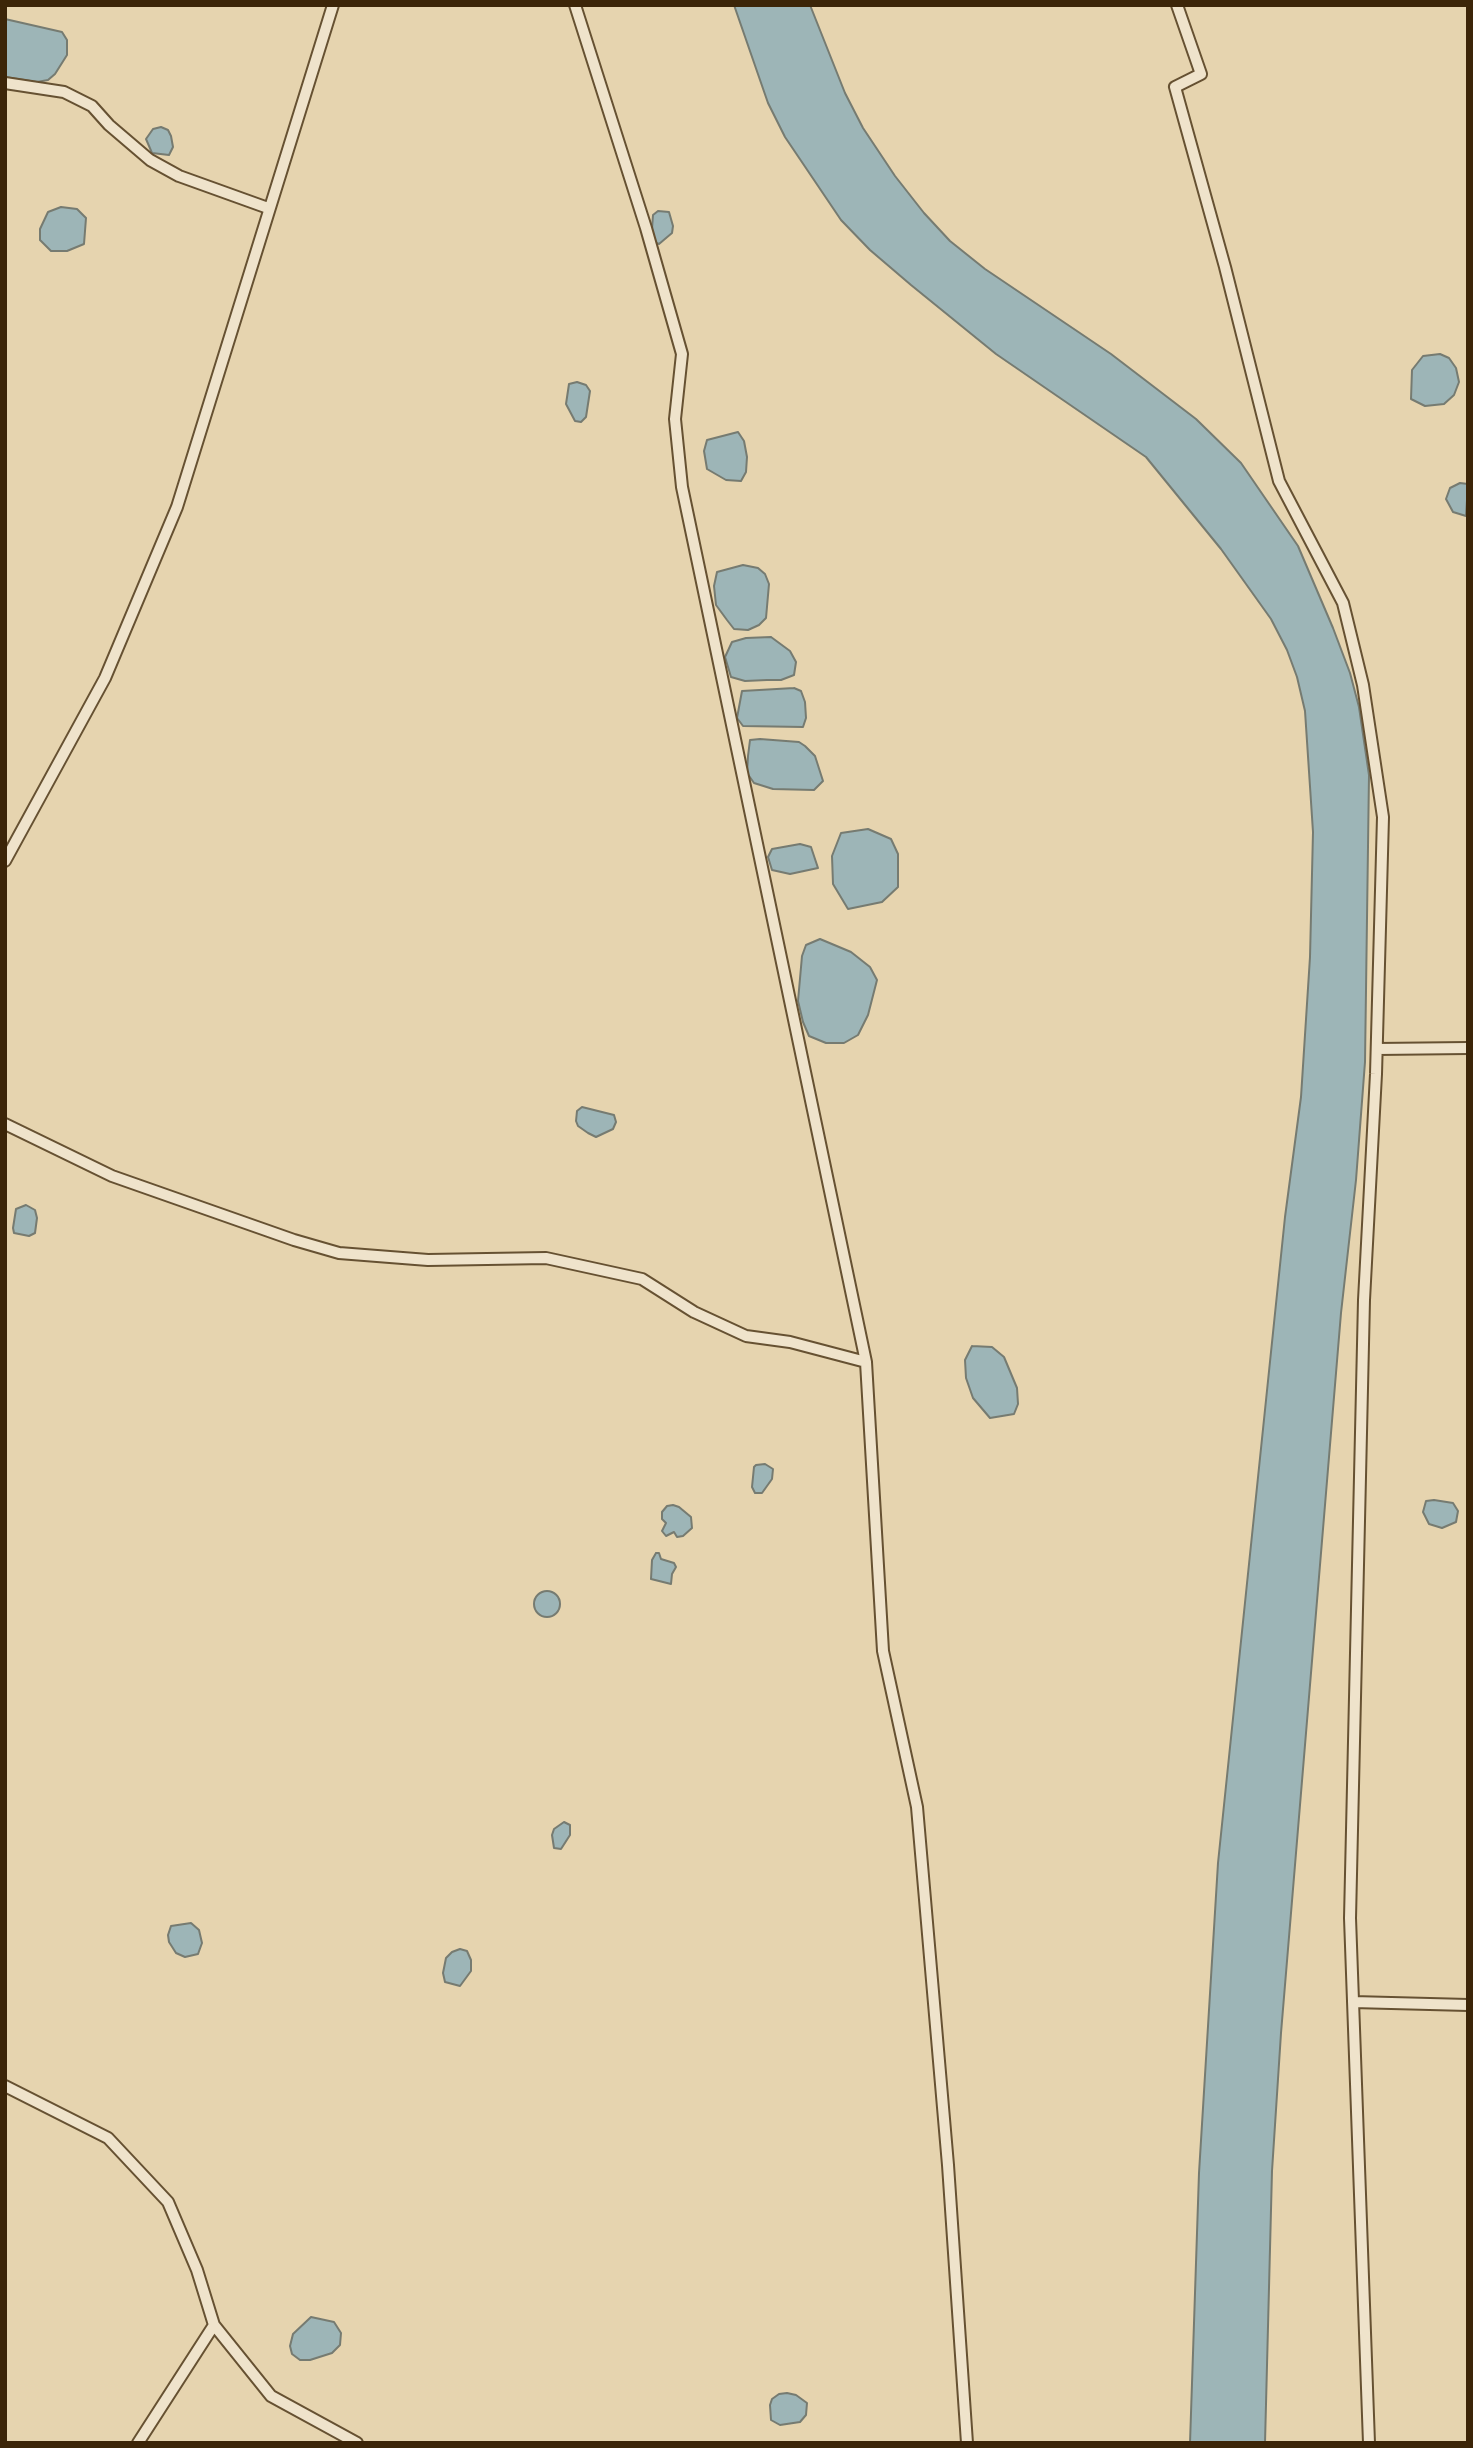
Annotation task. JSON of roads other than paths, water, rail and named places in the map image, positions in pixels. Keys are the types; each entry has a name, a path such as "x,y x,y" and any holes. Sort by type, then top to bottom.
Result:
{"street":[{"path":"5,861 105,678 177,507 333,5"},
{"path":"575,5 646,228 682,354 675,419 682,487 866,1362 883,1651 917,1807 948,2165 967,2443"},
{"path":"1177,5 1201,74 1175,88 1226,267 1279,481 1343,603 1363,685 1383,817 1377,1049 1362,1384 1350,1918 1369,2443"},
{"path":"5,83 64,92 92,106 150,160 179,176 268,208"},
{"path":"1377,1049 1468,1048"},
{"path":"5,1124 112,1176 294,1240 339,1253 428,1259 546,1258 642,1279 694,1312 746,1336 790,1342 866,1362"},
{"path":"1353,2002 1468,2006"},
{"path":"5,2086 108,2138 168,2202 197,2270 214,2325 271,2396 358,2443"},
{"path":"138,2443 214,2325"}],"water":[{"path":"734,5 810,5 845,93 863,128 895,176 950,241 985,269 1111,354 1196,419 1241,463 1298,546 1333,628 1359,707 1369,775 1365,1062 1356,1180 1341,1313 1281,2033 1272,2171 1265,2443 1190,2443 1199,2173 1218,1863 1285,1217 1301,1097 1310,957 1313,832 1305,711 1297,677 1271,619 1221,549 1146,457 996,354 870,250 841,220 785,137 768,103"},
{"path":"5,19 62,32 67,40 67,55 48,80 37,82 5,77"},
{"path":"161,127 168,130 171,136 173,147 169,155 152,153 146,139 153,129"},
{"path":"61,207 77,209 86,218 84,244 67,251 51,251 40,240 40,229 48,212"},
{"path":"658,211 669,212 673,226 672,233 659,244 654,242 652,229 653,215"},
{"path":"1440,354 1449,358 1456,368 1459,382 1454,395 1444,404 1425,406 1411,399 1412,370 1423,356"},
{"path":"577,382 586,385 590,391 586,417 581,422 575,421 566,404 569,384"},
{"path":"738,432 744,441 746,472 741,481 726,480 707,469 704,451 707,440"},
{"path":"1460,483 1468,484 1466,516 1453,512 1446,499 1450,488"},
{"path":"743,565 758,568 765,574 769,584 766,618 748,630 734,629 727,620 716,605 714,586 717,572"},
{"path":"771,637 790,651 796,662 794,675 781,680 745,681 731,677 725,657 732,642 746,638"},
{"path":"794,688 801,691 805,702 806,718 803,727 743,726 737,718 742,691"},
{"path":"750,740 799,742 805,746 815,756 823,781 814,790 773,789 754,783 747,773"},
{"path":"868,829 891,839 898,854 898,887 882,902 848,909 833,884 832,856 841,833"},
{"path":"800,844 811,847 818,868 790,874 772,870 768,857 772,849"},
{"path":"820,939 851,952 870,967 877,980 868,1015 858,1035 844,1043 826,1043 809,1036 798,1001 802,956 806,945"},
{"path":"582,1107 614,1115 616,1122 613,1129 596,1137 578,1126 577,1111"},
{"path":"26,1205 35,1210 37,1218 35,1233 29,1236 14,1233 13,1228 16,1209"},
{"path":"972,1346 992,1347 1004,1357 1017,1388 1018,1404 1014,1414 990,1418 973,1398 966,1378 965,1360"},
{"path":"765,1464 773,1469 772,1479 762,1493 755,1493 752,1487 754,1467"},
{"path":"1426,1501 1453,1503 1458,1511 1456,1522 1442,1528 1429,1524 1423,1512"},
{"path":"673,1505 691,1517 692,1528 683,1536 677,1537 674,1532 666,1536 662,1531 666,1523 662,1519 662,1512 667,1506"},
{"path":"656,1553 659,1553 661,1559 674,1563 676,1567 671,1584 651,1579 652,1560"},
{"path":"547,1591 556,1595 560,1604 556,1613 547,1617 538,1613 534,1604 538,1595"},
{"path":"564,1822 570,1825 570,1835 561,1849 554,1848 554,1829"},
{"path":"191,1923 199,1930 202,1943 198,1954 185,1957 176,1953 168,1935 171,1926"},
{"path":"460,1949 467,1951 471,1960 471,1971 460,1986 445,1982 443,1973 446,1958"},
{"path":"311,2317 334,2322 341,2333 340,2345 332,2353 310,2360 300,2360 292,2354 290,2346 293,2334"},
{"path":"779,2394 796,2395 807,2403 806,2415 800,2422 780,2425 771,2420 770,2405 772,2399"}]}
